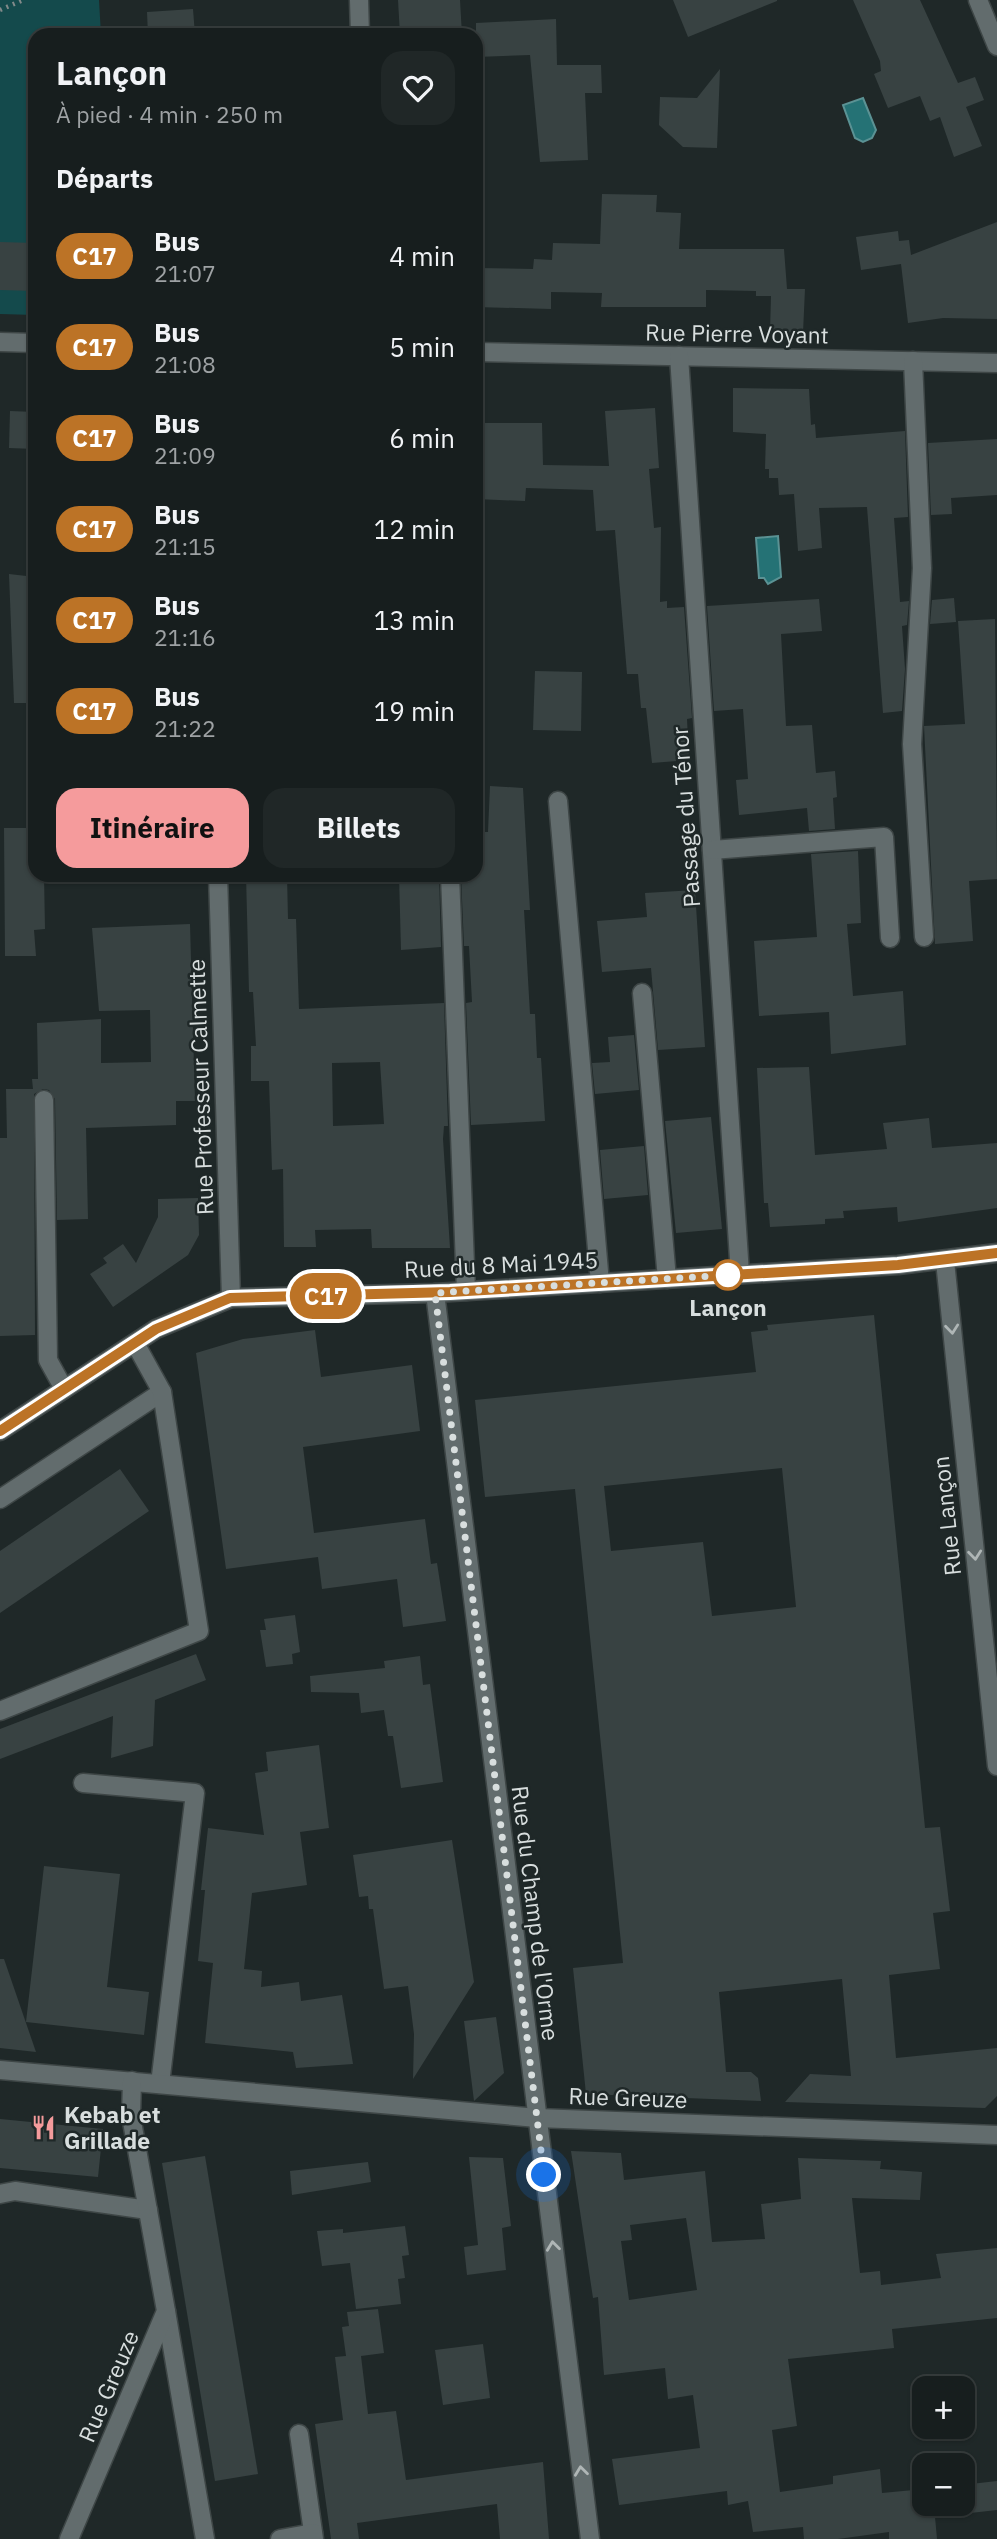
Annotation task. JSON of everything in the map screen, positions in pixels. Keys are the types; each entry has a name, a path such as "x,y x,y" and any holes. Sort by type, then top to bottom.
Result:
{"street":[{"path":"359,0 360,28"},
{"path":"978,0 997,46"},
{"path":"0,342 28,343"},
{"name":"Rue Pierre Voyant","path":"483,352 997,363"},
{"name":"Passage du Ténor","path":"680,356 740,1275"},
{"path":"913,361 922,568 912,744 924,937"},
{"path":"558,801 600,1283"},
{"path":"712,850 884,837 890,938"},
{"name":"Rue Professeur Calmette","path":"218,882 230,1298"},
{"path":"450,882 466,1291"},
{"path":"642,993 667,1279"},
{"path":"44,1100 48,1360 64,1389"},
{"name":"Rue du 8 Mai 1945","path":"0,1431 156,1329 230,1298 435,1293 945,1261 997,1253"},
{"name":"Rue Lançon","path":"945,1261 997,1766"},
{"name":"Rue du Champ de l'Orme","path":"435,1293 590,2539"},
{"path":"0,1711 199,1631 162,1392 135,1343"},
{"path":"0,1499 162,1392"},
{"path":"83,1783 195,1793 160,2084"},
{"name":"Rue Greuze","path":"0,2070 537,2118 997,2135"},
{"name":"Rue Greuze","path":"69,2539 166,2311 131,2116 132,2081"},
{"path":"0,2194 15,2191 148,2210"},
{"path":"166,2311 205,2539"},
{"path":"280,2539 314,2536 299,2434"}],"path":[{"path":"0,10 23,0"}],"shaded area":[{"path":"0,0 99,0 101,28 28,28 28,315 0,314"},
{"path":"863,98 876,130 872,138 863,142 855,138 843,105"},
{"path":"778,536 781,577 768,584 764,578 759,578 756,538"}],"building":[{"path":"398,0 460,0 462,28 400,28"},
{"path":"673,0 777,0 777,1 688,37"},
{"path":"853,0 920,0 958,83 975,77 984,100 966,107 982,146 954,157 940,117 930,121 920,96 888,108 874,74 881,71 880,61"},
{"path":"193,9 194,28 148,28 147,12"},
{"path":"556,19 557,65 601,65 602,93 585,93 588,160 540,162 530,55 483,57 483,28 476,28 476,23"},
{"path":"720,69 717,148 683,147 659,125 660,97 697,98"},
{"path":"602,194 657,195 656,212 681,213 679,249 784,249 787,289 805,289 803,333 770,332 771,296 756,296 756,291 706,290 706,307 601,307 602,293 551,292 551,309 483,307 483,268 533,269 534,259 552,260 553,243 600,244"},
{"path":"997,222 997,319 943,318 908,323 901,264 861,270 856,237 898,231 899,241 909,240 911,255"},
{"path":"0,242 28,243 28,291 0,290"},
{"path":"733,388 809,389 811,425 815,424 816,438 905,431 908,517 894,518 900,602 909,601 907,625 902,626 905,669 902,711 883,713 867,507 819,508 822,548 798,551 794,494 779,495 778,478 769,478 769,469 765,469 766,434 733,432"},
{"path":"655,408 659,468 649,469 654,528 661,527 660,602 667,601 667,608 684,607 692,718 687,719 689,760 652,763 646,708 641,708 638,674 627,674 615,530 596,531 593,490 526,488 525,501 483,499 483,423 542,423 543,465 609,466 605,411"},
{"path":"10,411 28,412 28,449 9,448"},
{"path":"997,439 997,495 951,498 952,514 931,515 928,443"},
{"path":"9,574 28,576 28,703 14,703"},
{"path":"954,598 956,622 930,624 932,600"},
{"path":"819,599 822,631 781,634 786,726 812,725 816,773 835,771 835,829 809,831 807,808 739,815 736,780 748,779 743,709 714,711 707,606"},
{"path":"995,619 997,879 969,881 973,941 935,944 924,726 965,724 958,621"},
{"path":"535,671 582,672 581,731 533,730"},
{"path":"490,786 523,788 530,910 524,910 530,1014 535,1014 537,1058 541,1058 545,1121 471,1125 466,1003 472,1002 469,946 464,946 461,882 483,882 483,832 488,832"},
{"path":"4,828 28,828 28,882 44,882 45,929 34,930 36,956 5,956"},
{"path":"858,851 861,923 847,924 853,996 903,991 906,1045 831,1054 829,1012 759,1016 754,941 817,937 811,854"},
{"path":"246,882 287,882 288,919 296,919 299,1009 444,1003 448,1126 444,1126 443,1139 450,1248 372,1248 371,1229 315,1230 316,1247 284,1247 283,1169 272,1170 269,1081 251,1081 251,1046 256,1046 253,992 249,992","holes":["380,1062 384,1124 333,1126 332,1063"]},
{"path":"399,882 439,882 441,947 401,950"},
{"path":"695,890 705,1047 658,1050 651,968 602,972 597,921 647,917 645,893"},
{"path":"190,924 195,1101 176,1101 176,1125 86,1128 88,1219 57,1220 55,1099 49,1090 43,1089 34,1094 35,1335 0,1336 0,1138 7,1138 6,1089 33,1089 32,1079 38,1079 37,1023 101,1019 101,1063 151,1062 150,1010 99,1011 92,928"},
{"path":"634,1035 639,1090 595,1094 592,1063 610,1062 608,1037"},
{"path":"809,1067 815,1155 887,1149 883,1123 929,1118 932,1148 997,1143 997,1208 898,1222 897,1207 843,1211 844,1218 825,1219 825,1224 770,1227 768,1203 764,1203 757,1068"},
{"path":"711,1117 722,1229 676,1233 665,1121"},
{"path":"644,1146 648,1195 604,1199 600,1150"},
{"path":"198,1198 199,1235 188,1255 113,1307 90,1274 107,1263 103,1258 123,1244 136,1263 158,1217 158,1199"},
{"path":"874,1315 925,1828 940,1827 950,1911 933,1913 940,1969 889,1975 896,2058 997,2048 997,2096 985,2108 785,2102 810,2074 851,2076 842,1979 719,1992 726,2072 751,2072 758,2078 761,2101 586,2094 573,1968 623,1963 575,1489 485,1497 475,1400 756,1372 751,1332 768,1330 767,1325","holes":["782,1468 796,1607 712,1616 703,1542 611,1551 604,1486"]},
{"path":"315,1330 321,1377 412,1365 420,1431 303,1447 314,1533 425,1519 431,1564 437,1563 446,1621 403,1627 397,1579 322,1589 318,1557 226,1569 196,1353 243,1339"},
{"path":"120,1469 149,1511 0,1613 0,1551"},
{"path":"295,1615 300,1652 292,1654 293,1664 266,1667 260,1630 266,1630 264,1619"},
{"path":"196,1654 206,1680 155,1700 153,1746 111,1758 113,1716 0,1759 0,1729"},
{"path":"420,1656 423,1685 430,1684 443,1782 401,1788 393,1736 388,1736 384,1710 361,1713 359,1693 311,1692 310,1676 385,1668 384,1661"},
{"path":"319,1745 329,1828 300,1832 307,1885 252,1893 244,1969 262,1971 261,1987 299,1982 301,2001 342,1995 353,2064 296,2068 293,2052 205,2043 213,1963 198,1961 205,1890 201,1890 208,1828 264,1835 255,1773 268,1771 266,1752"},
{"path":"452,1840 474,1982 413,2079 414,2034 408,1986 384,1989 373,1909 369,1909 368,1896 359,1897 353,1855"},
{"path":"44,1866 120,1874 107,1987 149,1992 144,2035 26,2022"},
{"path":"0,1959 4,1959 36,2052 0,2048"},
{"path":"496,2017 504,2073 474,2101 464,2021"},
{"path":"0,2119 103,2129 98,2177 0,2168"},
{"path":"571,2151 621,2153 624,2180 705,2171 712,2242 765,2239 761,2204 801,2199 798,2158 881,2161 880,2169 922,2172 920,2200 852,2198 860,2273 880,2271 881,2285 941,2278 936,2254 997,2248 997,2318 892,2329 894,2348 788,2359 797,2426 772,2430 780,2492 833,2484 833,2476 880,2469 882,2493 912,2490 912,2516 944,2516 935,2517 937,2539 889,2539 889,2532 838,2539 804,2539 803,2527 753,2532 748,2501 728,2505 727,2491 619,2505 612,2459 700,2448 693,2395 668,2399 665,2368 604,2375 598,2297 593,2298","holes":["686,2218 697,2290 629,2300 621,2241 632,2240 630,2225"]},
{"path":"205,2156 258,2474 215,2481 162,2163"},
{"path":"469,2157 503,2158 511,2226 502,2228 506,2270 467,2275 464,2247 478,2245"},
{"path":"368,2162 371,2182 292,2195 290,2171"},
{"path":"405,2226 409,2255 402,2256 405,2278 398,2279 401,2304 356,2309 350,2263 322,2266 317,2231 343,2229 343,2233"},
{"path":"378,2309 384,2353 361,2356 368,2414 396,2411 406,2480 543,2462 549,2539 500,2539 497,2504 357,2523 359,2539 331,2539 315,2424 343,2420 335,2357 346,2356 342,2327 349,2326 347,2312"},
{"path":"483,2344 490,2398 443,2405 435,2350"},
{"path":"997,2481 997,2510 975,2512 975,2484"}],"bus line":[{"name":"C17","path":"0,1431 156,1329 230,1298 450,1292 898,1265 997,1253"}],"place":[{"name":"Lançon","path":"728,1275"},
{"name":"Kebab et Grillade","path":"44,2127"}],"route":[{"path":"544,2175 435,1293 728,1275"}]}
